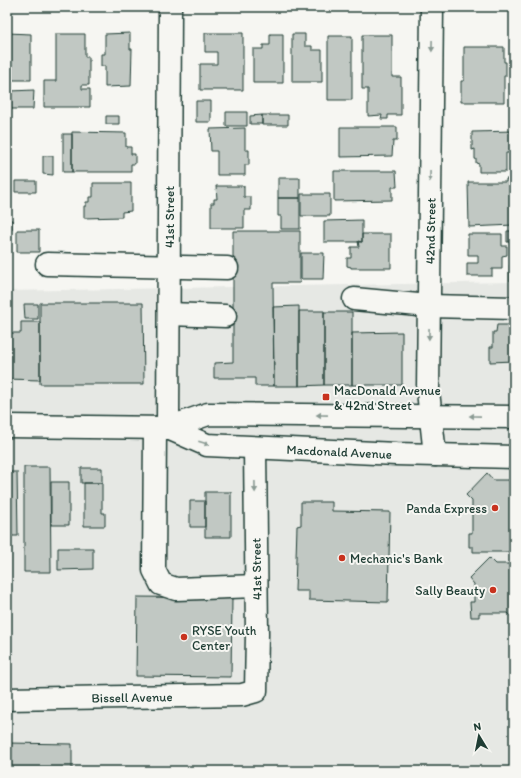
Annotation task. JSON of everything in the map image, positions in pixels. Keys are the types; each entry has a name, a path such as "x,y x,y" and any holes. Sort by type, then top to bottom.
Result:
{"street":[{"name":"41st Street","path":"170,7 169,314 154,570 161,584 176,589 256,586"},
{"name":"42nd Street","path":"432,7 428,391 435,455"},
{"path":"47,264 226,268"},
{"path":"354,299 429,306 514,308"},
{"path":"169,314 225,316"},
{"name":"Macdonald Avenue","path":"7,426 162,428 208,414 514,417"},
{"name":"Macdonald Avenue","path":"162,428 207,444 255,448 514,457"},
{"name":"41st Street","path":"255,448 256,691"},
{"name":"Bissell Avenue","path":"7,699 242,695 256,691"}],"shaded area":[{"path":"514,282 514,771 7,771 7,291"}],"building":[{"path":"7,33 31,34 31,80 7,80"},
{"path":"130,33 130,49 132,49 131,86 105,87 105,66 101,66 101,54 105,54 105,34"},
{"path":"205,33 243,33 243,90 200,90 200,64 217,64 217,52 205,52"},
{"path":"56,34 85,34 85,57 89,57 89,85 82,85 82,89 90,89 90,107 44,107 44,81 56,81"},
{"path":"270,34 283,34 283,83 253,83 253,49 263,49 263,45 270,45"},
{"path":"292,34 305,34 305,46 312,46 312,50 322,50 322,82 292,82"},
{"path":"362,35 392,35 392,77 401,77 401,115 388,115 388,119 381,119 382,115 368,116 368,89 362,89"},
{"path":"328,36 352,36 352,100 328,100"},
{"path":"512,40 514,40 514,107 512,107"},
{"path":"464,47 504,47 506,76 504,76 504,102 461,102 461,81 464,81"},
{"path":"34,90 33,109 11,109 11,91"},
{"path":"196,101 211,101 211,122 196,122"},
{"path":"226,112 247,112 247,126 226,126"},
{"path":"262,115 262,124 250,124 250,116"},
{"path":"262,115 288,115 288,125 262,125"},
{"path":"106,116 119,116 119,124 106,124"},
{"path":"340,127 397,127 397,141 393,141 392,156 340,157"},
{"path":"245,128 245,150 249,150 249,165 245,165 245,175 217,175 217,151 211,151 210,129"},
{"path":"514,131 514,151 513,153 506,153 506,172 479,172 479,164 476,163 475,159 475,149 472,150 472,132"},
{"path":"72,132 126,133 126,147 131,147 131,154 135,154 135,164 131,164 131,172 72,172"},
{"path":"63,134 72,134 72,172 63,172"},
{"path":"43,156 53,156 53,175 43,174"},
{"path":"334,171 396,171 397,187 392,187 392,200 334,201"},
{"path":"278,178 300,178 300,198 278,198"},
{"path":"506,179 514,179 514,225 469,227 468,182 506,182"},
{"path":"15,181 36,181 36,192 15,192"},
{"path":"93,183 131,183 131,211 122,212 122,217 84,218 84,206 86,206 86,202 89,202 89,197 93,197"},
{"path":"216,186 244,186 244,197 251,197 251,210 244,210 244,228 211,228 211,203 214,203 214,199 217,199"},
{"path":"301,194 330,194 330,216 301,216"},
{"path":"278,198 300,198 300,229 281,229 281,216 278,216"},
{"path":"7,220 12,220 12,229 7,229"},
{"path":"362,220 362,242 324,242 324,221"},
{"path":"17,230 39,230 39,252 17,252"},
{"path":"233,231 300,231 300,283 273,283 274,386 255,386 255,378 214,378 214,363 233,362"},
{"path":"507,231 514,231 514,242 507,242"},
{"path":"362,234 391,234 391,268 351,268 347,266 347,258 351,258 351,247 359,247 358,241 362,242"},
{"path":"468,234 502,234 502,246 507,246 507,255 502,256 502,269 492,269 492,276 467,276 467,263 478,263 478,255 468,255"},
{"path":"301,253 324,253 323,279 301,279"},
{"path":"510,265 514,265 514,281 510,281"},
{"path":"40,303 143,303 144,384 40,384"},
{"path":"24,304 38,304 38,319 25,319"},
{"path":"299,306 299,386 274,386 273,307"},
{"path":"299,311 324,311 324,385 299,386"},
{"path":"324,312 352,312 352,385 324,385"},
{"path":"21,322 40,322 40,380 7,379 7,333 21,333"},
{"path":"497,325 514,325 514,361 490,362 490,347 493,347 493,332 496,332"},
{"path":"402,332 402,385 352,385 352,333"},
{"path":"24,467 50,467 51,572 24,572"},
{"path":"81,468 102,468 102,483 81,483"},
{"path":"7,472 17,472 18,536 7,536"},
{"path":"487,473 493,480 514,480 514,552 473,552 473,547 469,547 469,533 472,533 472,501 466,495"},
{"path":"51,482 69,482 69,525 51,525"},
{"path":"84,483 102,483 102,513 105,513 105,526 84,526"},
{"path":"205,492 231,492 231,537 205,537"},
{"path":"190,501 205,501 205,527 190,527"},
{"name":"Mechanic's Bank","path":"301,502 332,502 332,511 390,512 388,602 309,600 309,591 295,591 297,526 301,525"},
{"path":"58,548 93,548 93,569 58,570"},
{"path":"489,558 495,564 514,564 514,619 508,613 479,613 479,617 471,617 470,602 474,602 474,584 469,578"},
{"name":"RYSE Youth Center","path":"137,597 232,598 231,677 136,676"},
{"path":"7,743 72,744 72,771 7,771"}],"place":[{"name":"MacDonald Avenue & 42nd Street","path":"326,397"},
{"name":"Panda Express","path":"495,508"},
{"name":"Mechanic's Bank","path":"342,558"},
{"name":"Sally Beauty","path":"493,590"},
{"name":"RYSE Youth Center","path":"184,637"}]}
